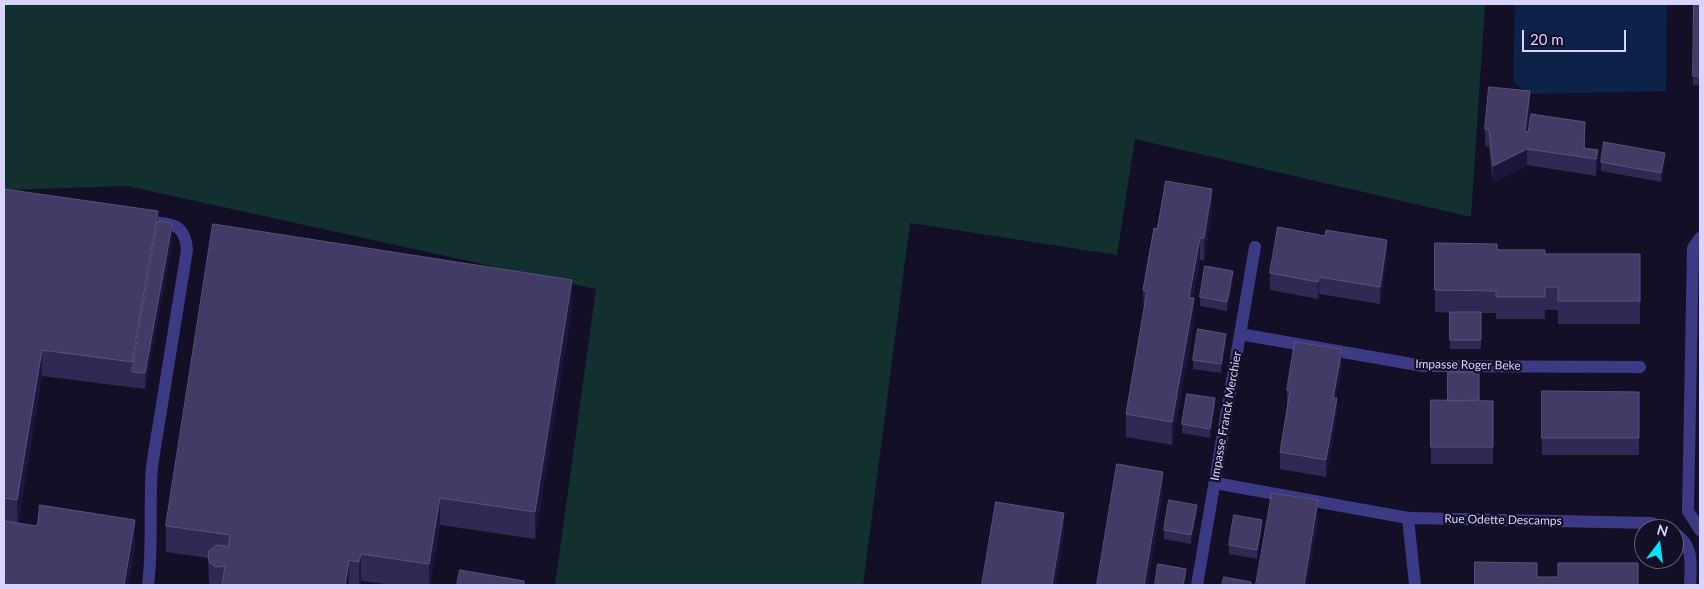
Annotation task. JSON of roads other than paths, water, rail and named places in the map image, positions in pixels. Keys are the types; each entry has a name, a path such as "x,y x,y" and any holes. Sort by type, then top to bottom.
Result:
{"street":[{"path":"146,220 181,228 187,242 152,466 151,555 148,585"},
{"path":"1684,534 1699,528 1688,511 1693,248 1700,238"},
{"name":"Impasse Franck Merchier","path":"1197,585 1255,248"},
{"name":"Impasse Roger Beke","path":"1240,334 1423,366 1640,367"},
{"name":"Rue Odette Descamps","path":"1215,483 1408,518 1634,523"},
{"path":"1408,518 1415,585"},
{"path":"1684,545 1691,557 1690,585"}],"water":[{"path":"1515,4 1666,4 1666,91 1529,94 1513,81"}]}
